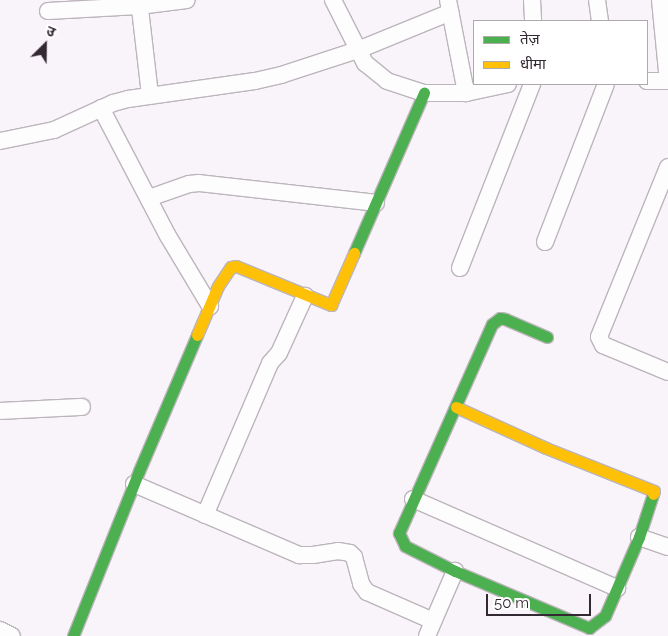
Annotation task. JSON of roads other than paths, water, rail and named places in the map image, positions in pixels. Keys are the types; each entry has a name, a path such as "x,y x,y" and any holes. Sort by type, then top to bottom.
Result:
{"street":[{"path":"48,12 187,0"},
{"path":"333,0 358,50 369,68 380,77 424,93 466,93 503,85"},
{"path":"532,0 533,20"},
{"path":"597,0 600,20"},
{"path":"648,82 668,81 660,0"},
{"path":"139,3 150,95"},
{"path":"0,141 54,130 113,103 150,95 255,81 358,50 450,6 466,93"},
{"path":"460,268 532,85"},
{"path":"545,242 606,85"},
{"path":"73,636 134,484 226,273 235,265 305,296 332,304 424,93"},
{"path":"101,108 210,306"},
{"path":"668,167 599,337 603,346 668,372"},
{"path":"149,198 189,184 199,183 376,203"},
{"path":"206,515 270,363 279,353 305,296"},
{"path":"456,407 546,448 653,491 654,496 639,537 603,619 590,628 455,571 402,543 399,533 492,324 496,320 505,319 547,338"},
{"path":"0,411 82,407"},
{"path":"134,484 299,554 313,556 338,551 350,553 354,557 364,590 430,629 455,571"},
{"path":"413,499 617,588"},
{"path":"639,537 668,547"},
{"path":"0,630 12,636"}]}
